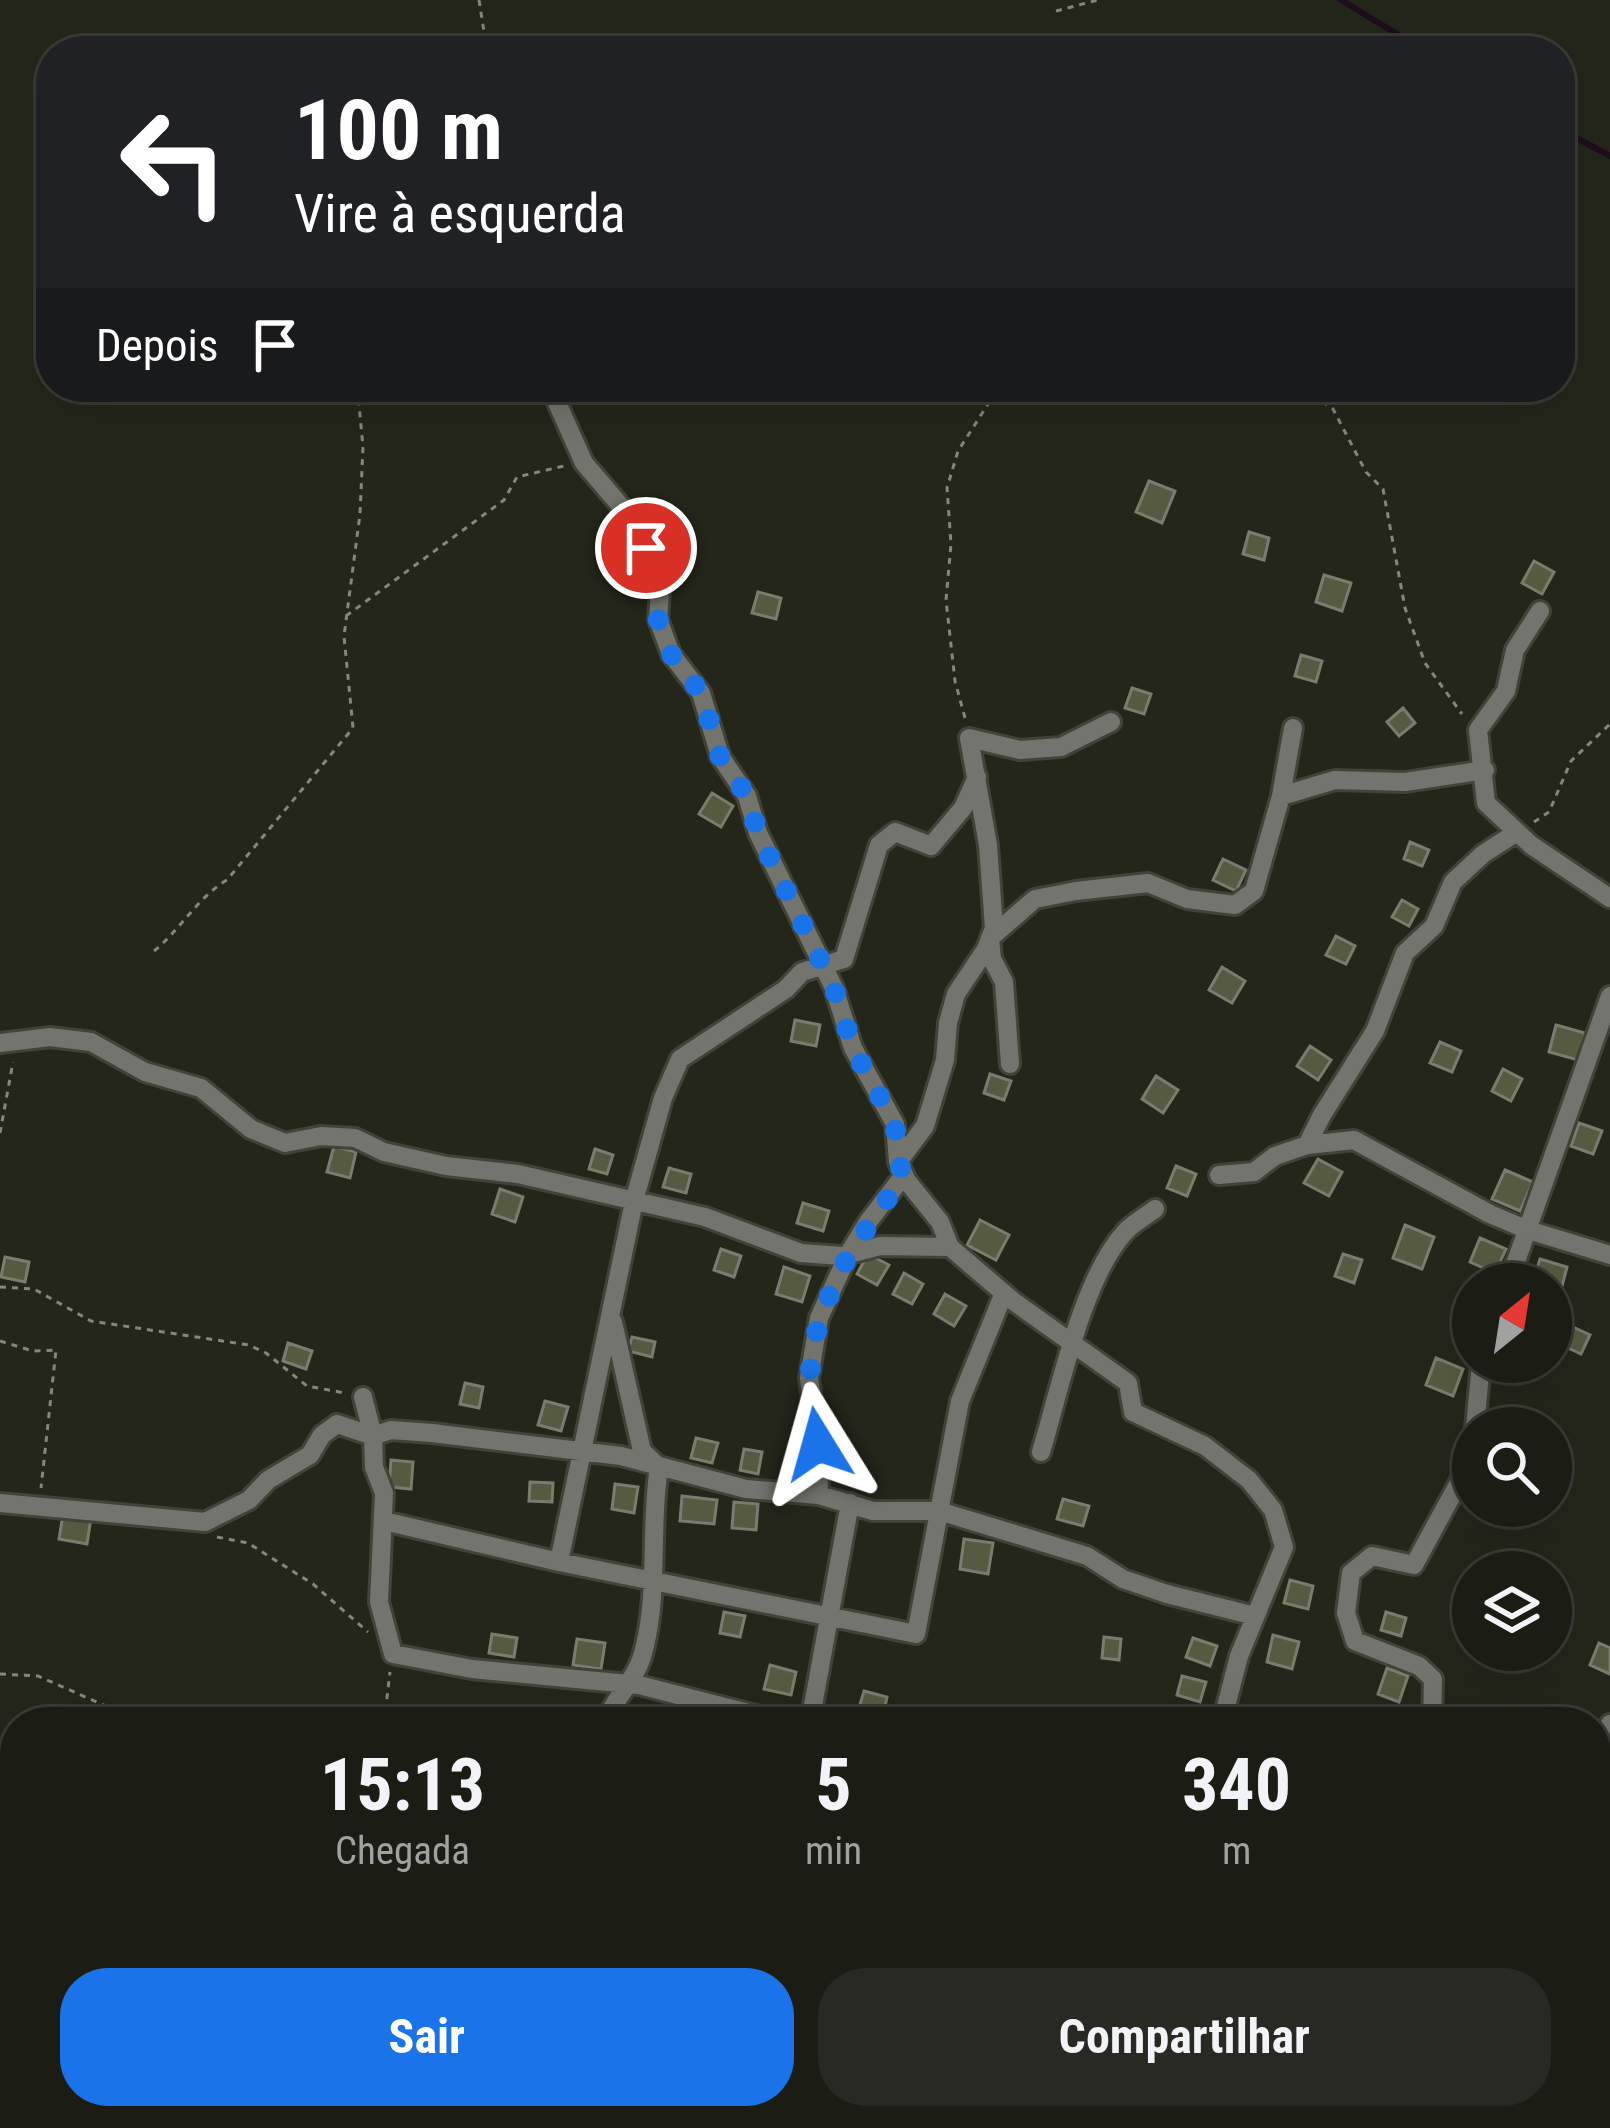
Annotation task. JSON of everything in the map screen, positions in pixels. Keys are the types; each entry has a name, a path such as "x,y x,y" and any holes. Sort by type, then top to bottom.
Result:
{"street":[{"path":"557,402 584,463 632,518 661,578 658,619 671,654 701,693 720,756 747,796 758,833 824,967 853,1048 895,1124 901,1168 940,1222 950,1247 1004,1294 1128,1383 1132,1412 1205,1446 1249,1480 1273,1510 1284,1547 1239,1656 1226,1707"},
{"path":"1540,610 1515,650 1506,691 1478,730 1486,803 1517,832 1610,898"},
{"path":"1010,1064 1004,982 992,959 994,911 969,738 1020,750 1061,747 1111,722"},
{"path":"819,1496 809,1378 819,1318 848,1256 925,1126 945,1060 956,994 990,938 1035,899 1076,890 1148,883 1187,899 1235,905 1254,891 1281,796 1293,728"},
{"path":"1281,796 1335,780 1405,782 1485,770"},
{"path":"559,1562 634,1201 663,1098 680,1059 786,989 802,972 844,959 879,845 895,832 931,846 963,808 977,777"},
{"path":"1483,854 1499,815"},
{"path":"1307,1145 1376,1031 1405,953 1434,926 1453,882 1517,832"},
{"path":"1516,1263 1610,996"},
{"path":"8,1043 50,1037 91,1042 146,1072 201,1088 250,1130 285,1143 321,1136 355,1138 384,1152 446,1166 518,1174 705,1217 801,1253 848,1256 880,1246 950,1247"},
{"path":"1219,1174 1254,1172 1275,1156 1307,1145 1354,1140 1528,1230 1610,1255"},
{"path":"1041,1452 1067,1367 1070,1341 1103,1269 1125,1232 1156,1209"},
{"path":"384,1521 559,1562 916,1634 960,1401 1004,1294"},
{"path":"612,1318 642,1451 659,1467"},
{"path":"363,1397 373,1436 374,1467 384,1493 380,1602 393,1654 472,1669 626,1684 721,1707"},
{"path":"0,1503 206,1522 249,1500 268,1480 310,1455 322,1436 338,1424 373,1436 391,1430 432,1432 622,1456 746,1489 819,1496 873,1511 939,1511 1087,1556 1124,1579 1167,1594 1255,1616"},
{"path":"613,1707 634,1679 644,1652 659,1467"},
{"path":"1432,1707 1433,1679 1420,1666 1355,1641 1346,1613 1351,1573 1372,1556 1414,1565 1452,1495"},
{"path":"813,1707 850,1503"}],"path":[{"path":"479,0 485,36"},
{"path":"1056,11 1098,0"},
{"path":"154,951 181,929 206,893 227,880 353,728 346,680 346,616 363,447 359,402"},
{"path":"969,738 955,681 946,600 951,544 947,488 958,451 989,402"},
{"path":"1323,402 1333,409 1366,472 1383,489 1405,608 1425,663 1450,703 1478,730"},
{"path":"346,616 504,500 517,476 584,463"},
{"path":"1517,832 1549,812 1571,761 1610,724"},
{"path":"0,1133 8,1043"},
{"path":"0,1287 34,1288 91,1321 249,1346 266,1353 307,1386 363,1397"},
{"path":"0,1341 33,1351 56,1350 39,1507"},
{"path":"206,1522 219,1540 248,1543 313,1584 393,1654 386,1707"},
{"path":"0,1674 38,1676 108,1707"}],"building":[{"path":"1149,481 1175,491 1162,523 1136,512"},
{"path":"1249,532 1269,538 1264,560 1243,554"},
{"path":"1534,561 1554,572 1542,594 1522,583"},
{"path":"1324,575 1351,583 1342,611 1316,602"},
{"path":"758,592 781,598 776,619 752,613"},
{"path":"1301,655 1322,661 1316,682 1295,676"},
{"path":"1132,688 1151,694 1144,714 1125,708"},
{"path":"1403,708 1415,723 1399,736 1387,722"},
{"path":"712,793 733,806 721,827 699,814"},
{"path":"1410,842 1429,850 1422,866 1404,859"},
{"path":"1223,859 1246,870 1236,891 1213,880"},
{"path":"1402,900 1418,909 1409,926 1392,917"},
{"path":"1336,936 1355,946 1346,964 1326,955"},
{"path":"1222,967 1245,981 1232,1003 1209,990"},
{"path":"795,1020 820,1025 816,1046 791,1041"},
{"path":"1556,1025 1585,1033 1578,1060 1549,1052"},
{"path":"1440,1042 1461,1051 1452,1072 1430,1063"},
{"path":"1310,1046 1331,1060 1318,1080 1297,1066"},
{"path":"1503,1069 1522,1079 1511,1101 1492,1091"},
{"path":"990,1074 1011,1081 1004,1100 984,1093"},
{"path":"1156,1076 1178,1090 1163,1113 1142,1099"},
{"path":"1579,1123 1602,1131 1593,1154 1571,1146"},
{"path":"334,1146 356,1152 350,1178 327,1172"},
{"path":"595,1149 613,1155 607,1174 589,1169"},
{"path":"1318,1159 1342,1172 1329,1196 1304,1183"},
{"path":"1176,1166 1196,1174 1187,1196 1167,1188"},
{"path":"669,1168 691,1174 686,1193 663,1187"},
{"path":"1505,1170 1533,1182 1520,1211 1492,1199"},
{"path":"500,1189 523,1197 515,1222 492,1214"},
{"path":"803,1203 829,1211 823,1231 797,1223"},
{"path":"980,1220 1009,1235 996,1260 967,1245"},
{"path":"1405,1225 1434,1237 1422,1269 1393,1258"},
{"path":"1480,1238 1506,1249 1500,1263 1470,1262"},
{"path":"721,1249 741,1256 734,1277 714,1270"},
{"path":"868,1254 889,1265 877,1285 857,1274"},
{"path":"1343,1254 1362,1260 1354,1283 1335,1276"},
{"path":"5,1257 29,1262 25,1282 1,1277"},
{"path":"784,1267 810,1276 802,1302 776,1294"},
{"path":"904,1273 923,1284 912,1304 893,1294"},
{"path":"945,1294 966,1306 954,1326 934,1314"},
{"path":"1572,1326 1590,1335 1581,1354 1572,1350"},
{"path":"632,1337 655,1342 652,1357 628,1351"},
{"path":"288,1343 312,1351 306,1369 283,1361"},
{"path":"1436,1358 1452,1365 1452,1383 1458,1383 1453,1396 1426,1385"},
{"path":"465,1383 483,1387 479,1408 460,1404"},
{"path":"545,1401 568,1407 561,1431 538,1425"},
{"path":"696,1438 718,1443 712,1463 691,1458"},
{"path":"744,1449 762,1452 758,1474 740,1470"},
{"path":"391,1460 413,1462 411,1489 389,1487"},
{"path":"530,1482 553,1483 552,1502 529,1501"},
{"path":"615,1484 638,1487 634,1513 612,1509"},
{"path":"682,1496 717,1500 714,1524 680,1521"},
{"path":"1063,1499 1089,1506 1083,1526 1057,1519"},
{"path":"734,1502 758,1504 756,1530 732,1528"},
{"path":"63,1514 91,1518 87,1544 59,1539"},
{"path":"964,1539 993,1543 988,1574 960,1569"},
{"path":"1290,1580 1313,1586 1308,1609 1284,1603"},
{"path":"724,1612 745,1616 740,1637 720,1633"},
{"path":"1386,1612 1406,1618 1401,1636 1381,1630"},
{"path":"492,1634 517,1638 514,1657 489,1653"},
{"path":"1273,1635 1299,1642 1292,1669 1267,1662"},
{"path":"1104,1637 1121,1639 1119,1660 1102,1658"},
{"path":"1193,1638 1217,1646 1210,1666 1186,1657"},
{"path":"577,1639 605,1643 601,1669 573,1665"},
{"path":"1599,1643 1610,1648 1610,1674 1590,1665"},
{"path":"770,1665 796,1672 791,1695 764,1689"},
{"path":"1387,1668 1408,1676 1399,1702 1378,1694"},
{"path":"1182,1676 1206,1682 1200,1702 1177,1695"},
{"path":"864,1691 887,1697 885,1707 859,1707"}],"waterway":[{"path":"1341,0 1400,36"},
{"path":"1575,137 1610,156"}],"route":[{"path":"646,548 661,578 658,619 671,654 701,693 720,756 747,796 758,833 834,988 853,1048 895,1124 898,1162 904,1175 835,1277 819,1318 809,1378 818,1444"}]}
